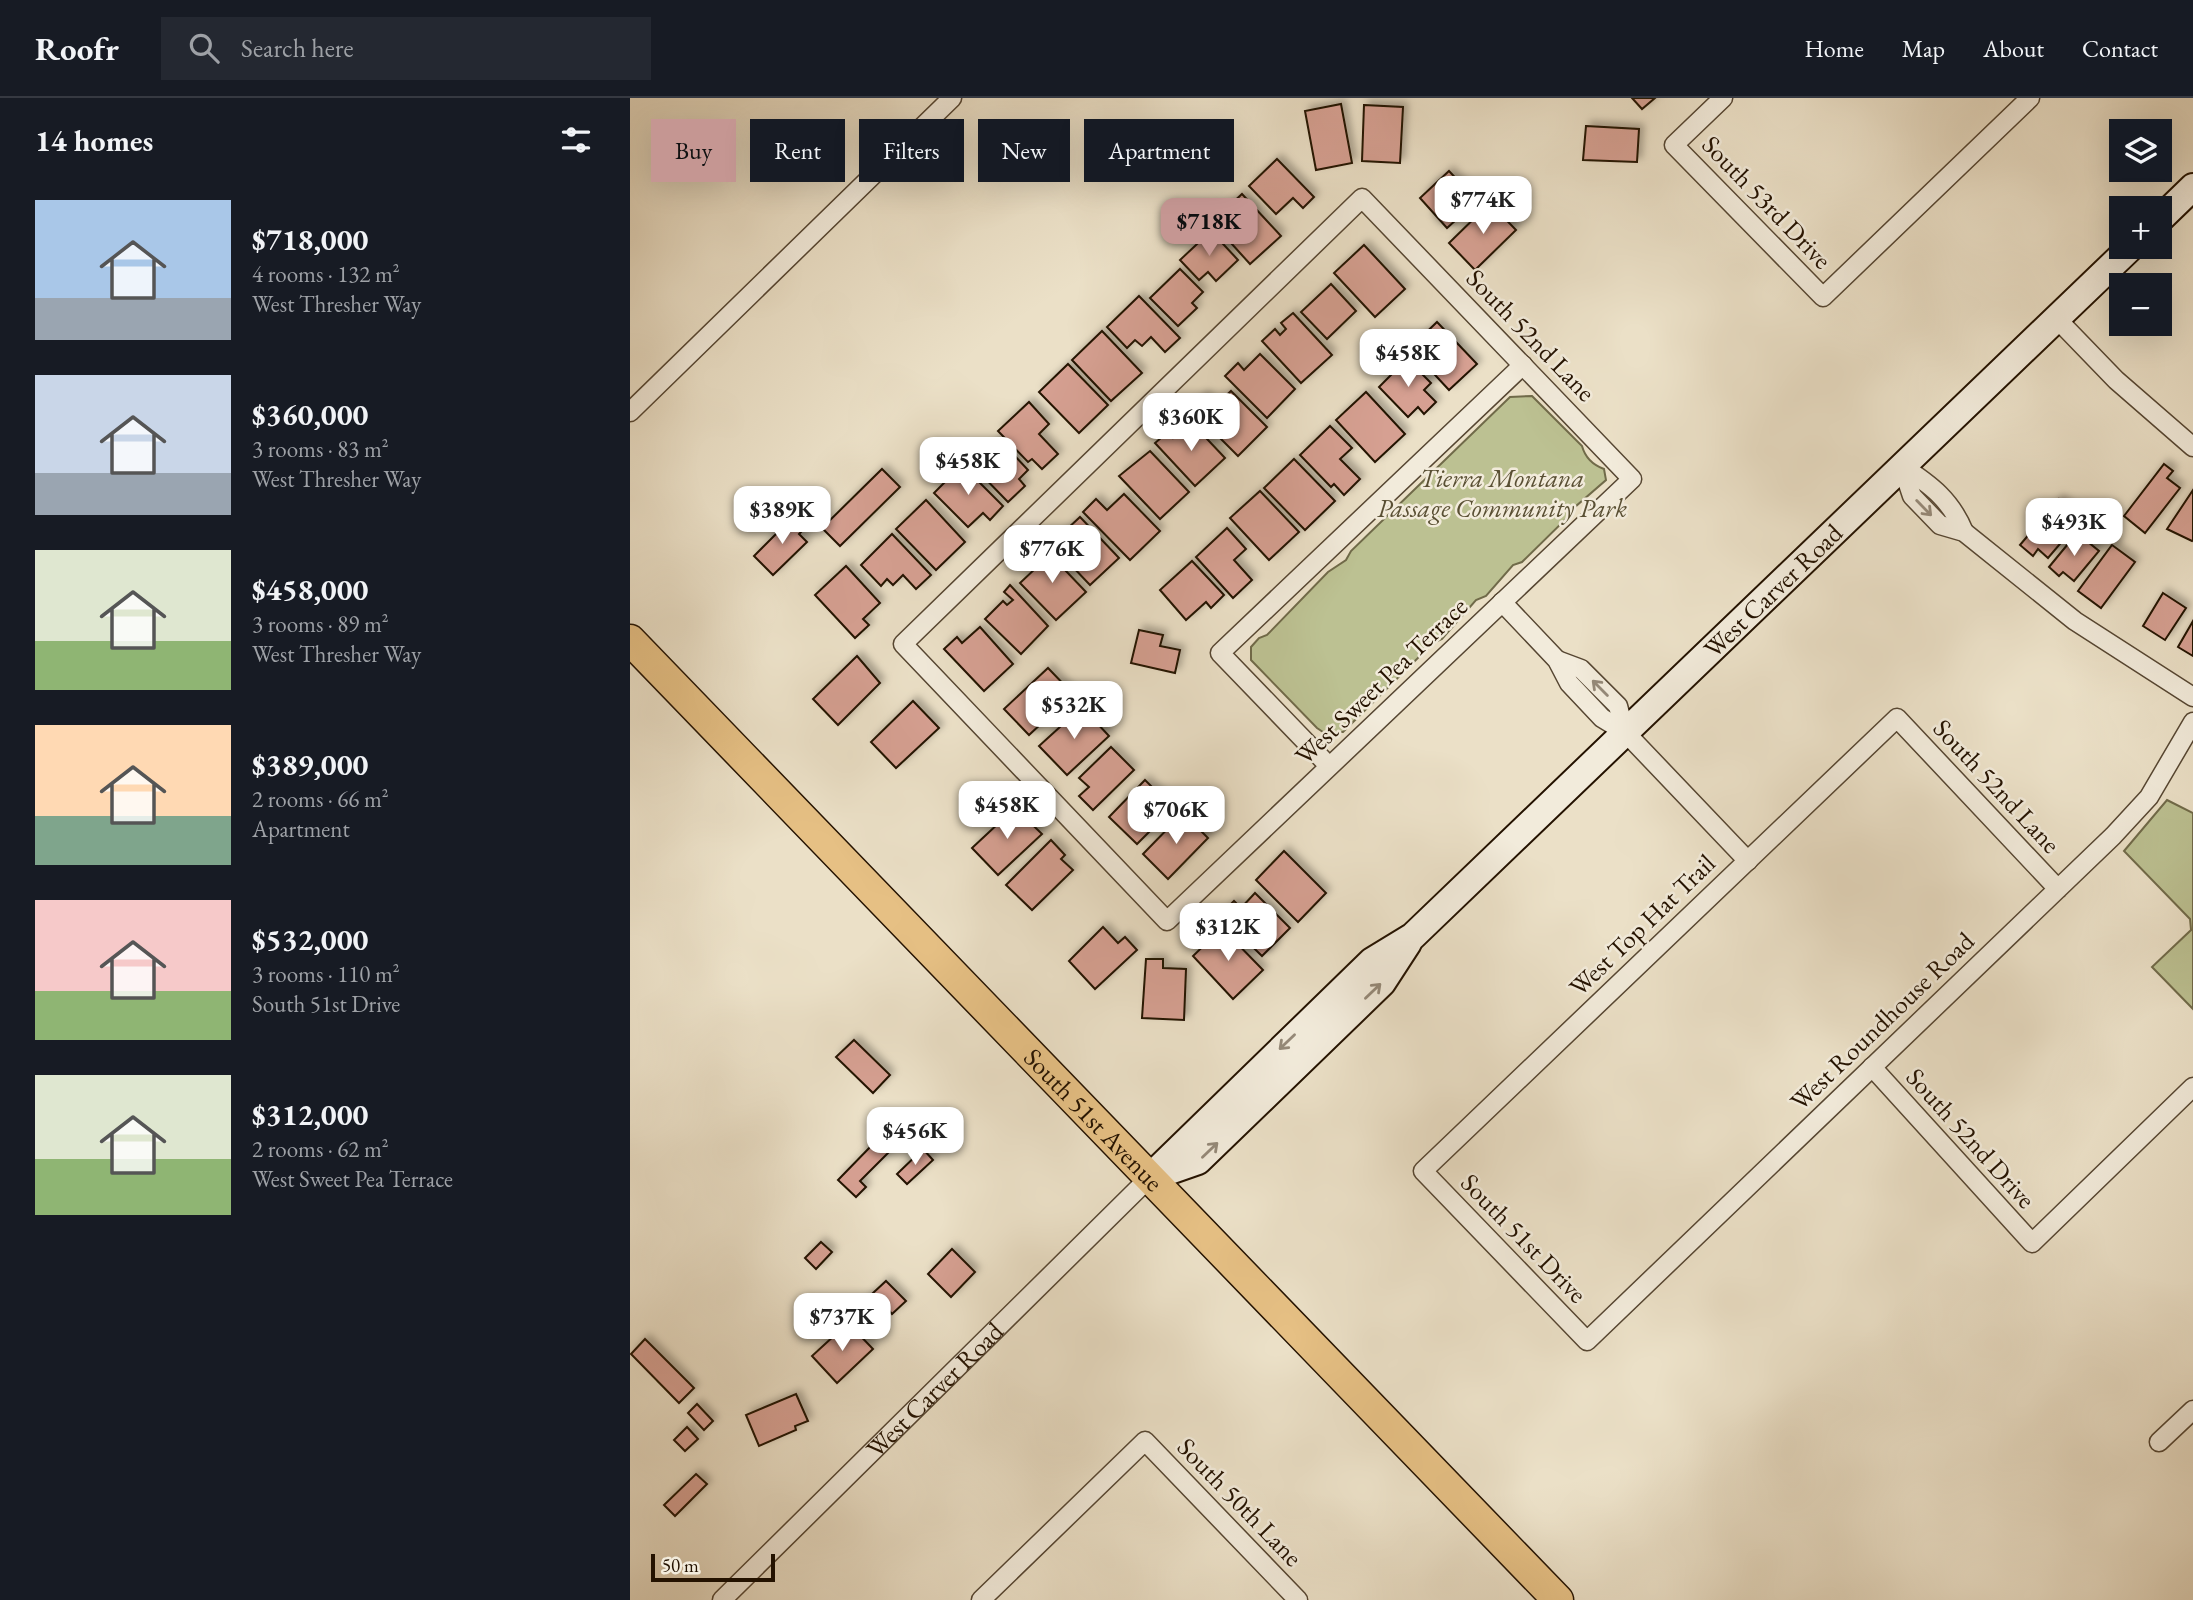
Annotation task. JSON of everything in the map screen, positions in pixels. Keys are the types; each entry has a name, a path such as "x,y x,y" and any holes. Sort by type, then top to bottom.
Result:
{"main road":[{"name":"South 51st Avenue","path":"630,640 1558,1600"}],"street":[{"path":"630,412 952,98"},
{"name":"South 53rd Drive","path":"1723,98 1674,145 1823,297 2030,98"},
{"path":"2172,207 2193,187"},
{"name":"South 52nd Lane","path":"1167,920 903,644 1362,198 1632,479"},
{"name":"West Carver Road","path":"722,1600 1372,961 1413,936 2118,259"},
{"path":"2056,318 2116,380 2193,447"},
{"path":"1329,766 1220,653 1523,365"},
{"path":"1902,466 1927,483 1955,510 1964,532 2075,621 2193,697"},
{"name":"West Sweet Pea Terrace","path":"1167,920 1632,479"},
{"path":"1502,603 1557,660 1569,683 1602,718 1625,732 1748,861"},
{"name":"South 52nd Lane","path":"1897,718 2058,889"},
{"name":"West Top Hat Trail","path":"1423,1171 1897,718"},
{"name":"West Roundhouse Road","path":"1587,1341 2058,889 2147,800 2193,722"},
{"name":"South 52nd Drive","path":"1872,1067 2032,1243 2193,1087"},
{"name":"South 51st Drive","path":"1423,1171 1587,1341"},
{"path":"2159,1442 2193,1410"},
{"name":"South 50th Lane","path":"981,1600 1145,1441 1298,1600"}],"green space":[{"name":"Tierra Montana Passage Community Park","path":"1532,396 1582,446 1590,460 1604,469 1606,480 1575,507 1522,562 1513,565 1486,596 1476,600 1442,639 1433,643 1343,732 1323,732 1251,660 1251,647 1259,638 1267,635 1328,572 1346,560 1351,551 1510,397"},
{"path":"2167,800 2193,813 2193,1009 2152,967 2191,930 2190,919 2124,851"}],"building":[{"path":"1632,98 1655,98 1642,109"},
{"path":"1341,104 1352,163 1316,170 1305,111"},
{"path":"1364,105 1403,107 1400,163 1362,161"},
{"path":"1586,126 1639,129 1637,162 1583,160"},
{"path":"1277,159 1314,197 1303,208 1293,198 1276,214 1249,186"},
{"path":"1449,171 1477,201 1447,228 1420,198"},
{"path":"1242,194 1281,236 1250,264 1212,222"},
{"path":"1490,203 1516,230 1475,270 1449,243"},
{"path":"1211,231 1238,260 1216,281 1208,272 1199,280 1180,260"},
{"path":"1364,245 1405,289 1375,317 1334,273"},
{"path":"1180,269 1203,292 1192,303 1197,308 1178,326 1150,298"},
{"path":"1331,284 1356,311 1327,339 1301,312"},
{"path":"1139,296 1180,338 1165,352 1151,337 1142,346 1135,340 1127,348 1107,327"},
{"path":"1293,313 1332,355 1301,383 1262,341 1275,329 1280,335 1286,329 1281,323"},
{"path":"1437,322 1477,364 1449,390 1410,348"},
{"path":"1102,331 1142,373 1111,401 1072,360"},
{"path":"1260,354 1295,389 1267,418 1225,376 1238,363 1244,370"},
{"path":"1407,359 1431,383 1424,390 1436,402 1424,414 1418,407 1408,417 1379,387"},
{"path":"1068,364 1108,405 1079,433 1039,392"},
{"path":"1231,391 1267,427 1238,456 1190,408 1204,395 1215,406"},
{"path":"1366,392 1405,434 1375,462 1336,420"},
{"path":"1029,402 1049,424 1039,434 1058,454 1042,469 1032,459 1028,462 998,431"},
{"path":"1191,422 1225,458 1195,486 1155,443 1168,432 1173,438"},
{"path":"1330,426 1352,448 1340,459 1360,479 1344,495 1334,484 1331,487 1300,455"},
{"path":"999,439 1028,470 1019,479 1025,486 1008,502 972,465"},
{"path":"1150,451 1189,492 1160,519 1119,476"},
{"path":"1294,459 1335,501 1305,530 1264,488"},
{"path":"2164,464 2173,471 2167,478 2180,488 2145,533 2124,516"},
{"path":"962,465 1003,506 990,520 983,513 968,527 934,493"},
{"path":"882,469 900,487 840,546 822,528"},
{"path":"2193,490 2193,540 2192,541 2167,529"},
{"path":"1260,491 1299,532 1269,560 1230,518"},
{"path":"1124,494 1160,531 1130,560 1083,512 1096,499 1107,510"},
{"path":"2059,499 2082,518 2048,558 2038,549 2033,556 2020,545"},
{"path":"926,500 965,542 936,570 896,529"},
{"path":"795,515 806,527 799,534 807,542 773,575 754,556"},
{"path":"1080,517 1119,558 1090,585 1051,544"},
{"path":"1227,528 1246,549 1234,560 1252,580 1233,598 1196,557"},
{"path":"2077,533 2099,551 2074,581 2063,572 2059,576 2049,567"},
{"path":"892,534 931,575 916,589 903,575 893,585 887,579 881,586 861,565"},
{"path":"2112,545 2135,562 2101,608 2078,591"},
{"path":"1044,548 1086,592 1056,620 1020,583 1037,567 1031,561"},
{"path":"1192,561 1224,595 1211,608 1206,602 1186,620 1160,590"},
{"path":"846,566 880,603 863,619 869,625 855,638 815,595"},
{"path":"1010,585 1048,626 1021,654 985,619 1003,601 1007,605 1013,600 1004,592"},
{"path":"2163,593 2186,608 2165,640 2143,626"},
{"path":"2193,621 2193,656 2178,647"},
{"path":"980,627 1013,664 984,691 944,649 957,637 962,643"},
{"path":"1139,630 1163,635 1160,646 1180,650 1175,673 1131,663"},
{"path":"857,656 880,683 838,725 813,699"},
{"path":"1048,668 1073,694 1029,735 1004,709"},
{"path":"913,701 939,728 896,768 871,742"},
{"path":"1082,707 1109,736 1067,775 1039,746"},
{"path":"1111,747 1134,770 1093,810 1079,796 1089,787 1079,778"},
{"path":"1145,780 1162,797 1154,805 1165,816 1137,844 1109,817"},
{"path":"1015,808 1042,834 998,875 972,848"},
{"path":"1183,813 1208,838 1168,879 1143,854"},
{"path":"1051,840 1065,855 1061,859 1073,870 1032,910 1006,885"},
{"path":"1284,851 1326,893 1298,922 1256,880"},
{"path":"1255,893 1290,928 1262,956 1220,915 1234,901 1241,908"},
{"path":"1103,927 1118,943 1125,937 1137,950 1095,989 1069,961"},
{"path":"1222,928 1263,970 1233,999 1193,956"},
{"path":"1146,959 1163,959 1163,968 1186,969 1184,1020 1142,1018"},
{"path":"854,1040 890,1075 873,1093 836,1057"},
{"path":"876,1141 888,1153 860,1181 866,1187 856,1197 838,1180"},
{"path":"923,1149 933,1160 907,1184 897,1174"},
{"path":"821,1242 832,1252 816,1269 805,1258"},
{"path":"952,1249 975,1272 951,1297 928,1274"},
{"path":"886,1281 906,1301 892,1314 887,1308 873,1321 859,1306"},
{"path":"848,1323 873,1349 837,1383 812,1356"},
{"path":"645,1339 694,1388 679,1403 631,1354"},
{"path":"796,1394 808,1421 795,1426 796,1430 759,1446 746,1415"},
{"path":"697,1404 713,1421 704,1430 688,1413"},
{"path":"687,1427 698,1439 685,1451 674,1440"},
{"path":"696,1474 707,1484 675,1516 664,1505"}]}
